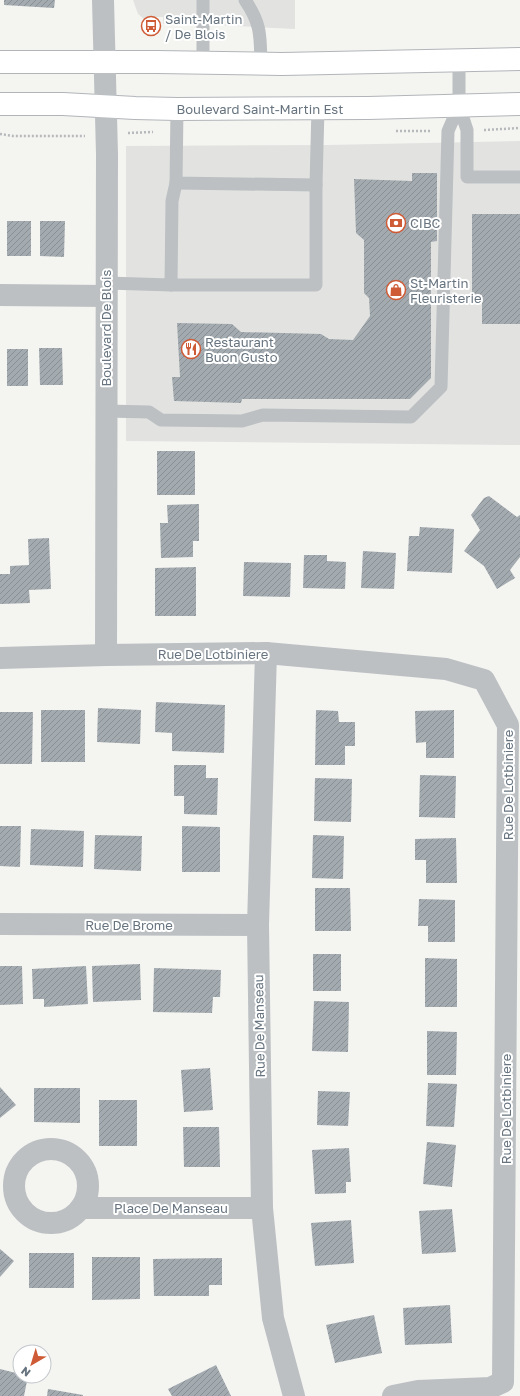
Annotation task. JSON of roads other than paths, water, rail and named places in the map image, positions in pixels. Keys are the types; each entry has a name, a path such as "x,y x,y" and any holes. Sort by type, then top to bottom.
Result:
{"main road":[{"path":"0,62 261,64 520,59"},
{"name":"Boulevard Saint-Martin Est","path":"0,104 63,104 177,109 520,104"}],"street":[{"name":"Boulevard De Blois","path":"103,0 107,154 106,655"},
{"path":"0,296 106,290"},
{"name":"Rue De Lotbiniere","path":"0,658 266,653 446,669 484,680 508,725 504,1382 490,1388 418,1390 393,1396"},
{"name":"Rue De Manseau","path":"266,653 258,925 262,1208 273,1318 294,1396"},
{"name":"Rue De Brome","path":"0,924 258,925"},
{"name":"Place De Manseau","path":"81,1208 262,1208"}],"lane":[{"path":"203,0 203,63"},
{"path":"245,0 254,15 260,31 261,64"},
{"path":"459,61 459,106 467,130 467,178 520,177"},
{"path":"106,411 149,412 161,420 242,421 263,415 411,417 441,388 448,131 459,106"},
{"path":"106,290 171,285 316,285 318,108"},
{"path":"171,285 172,201 176,184 177,109"},
{"path":"176,184 316,185"}],"place":[{"name":"Saint-Martin / De Blois","path":"151,26"},
{"name":"CIBC","path":"396,223"},
{"name":"St-Martin Fleuristerie","path":"396,290"},
{"name":"Restaurant Buon Gusto","path":"191,349"}]}
